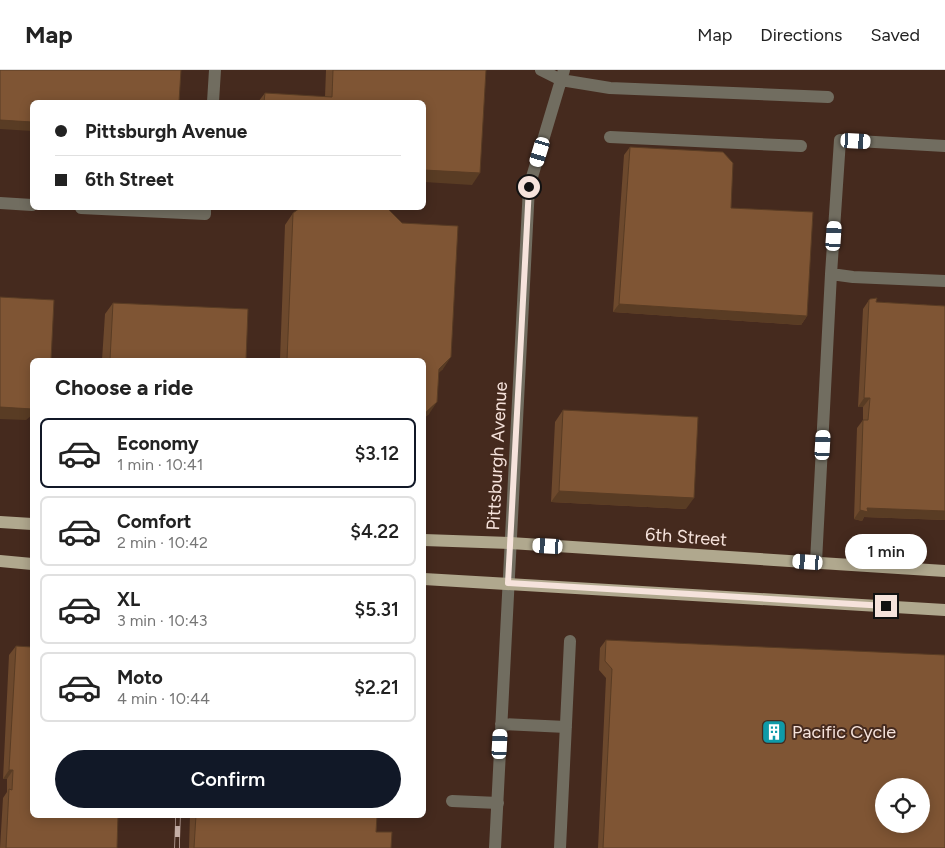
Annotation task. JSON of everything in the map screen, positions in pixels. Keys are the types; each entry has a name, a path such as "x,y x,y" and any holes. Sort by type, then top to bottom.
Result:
{"main road":[{"path":"0,522 30,524"},
{"name":"6th Street","path":"426,540 510,543 945,571"},
{"path":"0,562 30,564"},
{"path":"426,579 945,610"}],"street":[{"path":"213,100 215,70"},
{"path":"541,70 610,88 828,97"},
{"name":"Pittsburgh Avenue","path":"496,848 529,187 563,75"},
{"path":"610,137 800,146"},
{"path":"816,562 840,140 945,146"},
{"path":"0,203 30,205"},
{"path":"122,210 205,214 205,210"},
{"path":"831,274 853,277 945,281"},
{"path":"560,848 570,641"},
{"path":"501,724 566,727"},
{"path":"452,801 498,803"}],"building":[{"path":"0,70 181,70 179,100 30,100 30,122 0,120"},
{"path":"333,70 486,70 480,173 426,170 426,100 264,100 265,93 332,97"},
{"path":"630,147 723,152 733,163 731,208 813,212 807,316 619,304"},
{"path":"297,210 389,210 402,223 458,226 451,357 439,369 437,402 426,412 426,358 287,358 293,213"},
{"path":"0,297 54,300 51,358 30,358 30,409 0,407"},
{"path":"877,298 876,302 945,306 945,511 867,508 868,512 860,510 863,420 868,420 870,398 864,398 869,300"},
{"path":"113,303 248,309 246,358 110,358"},
{"path":"563,410 698,417 694,498 559,491"},
{"name":"Pacific Cycle","path":"606,640 945,655 945,848 603,848 612,669 605,661"},
{"path":"16,646 30,647 30,818 118,818 117,848 6,848 9,789 12,790 13,770 9,770"},
{"path":"196,818 377,818 376,832 392,832 391,848 194,848"}],"railway":[{"path":"177,848 178,818"}],"place":[{"name":"Pacific Cycle","path":"774,732"}],"route":[{"path":"529,187 508,583 886,606"}]}
